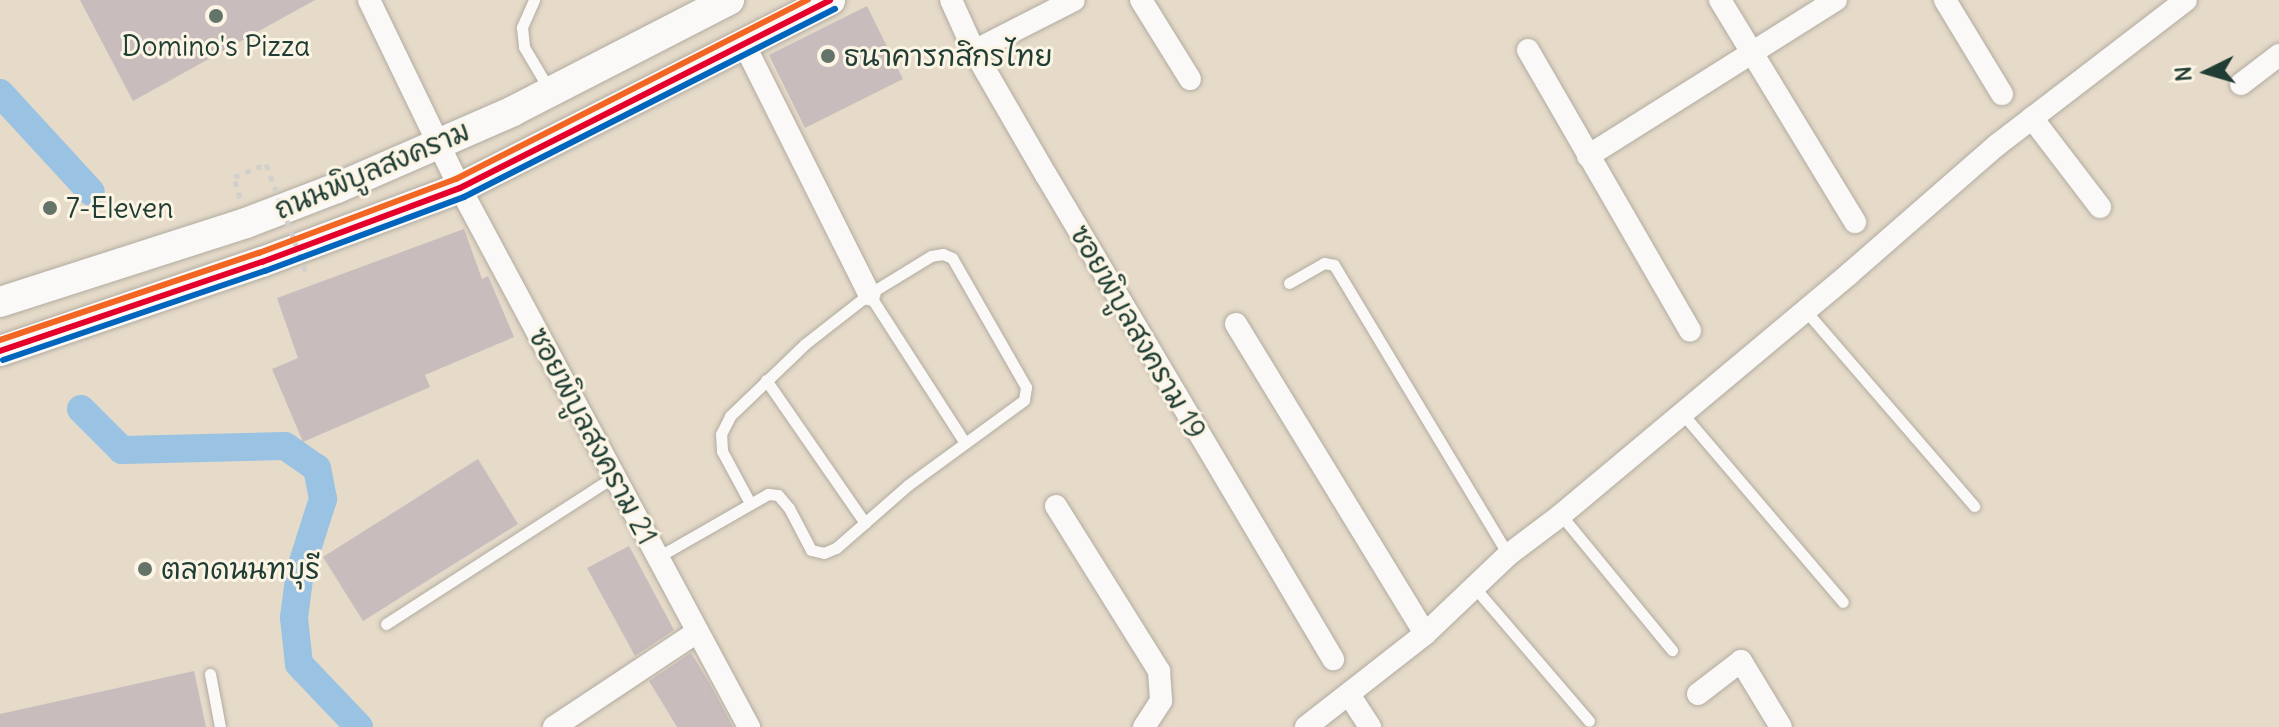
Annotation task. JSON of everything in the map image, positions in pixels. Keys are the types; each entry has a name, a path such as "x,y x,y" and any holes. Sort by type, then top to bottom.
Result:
{"main road":[{"name":"ถนนพิบูลสงคราม","path":"0,302 246,223 437,145 729,0"},
{"name":"ถนนพิบูลสงคราม","path":"0,351 262,262 460,188 830,0"}],"street":[{"name":"ซอยพิบูลสงคราม 21","path":"369,0 437,145 749,727"},
{"name":"ซอยพิบูลสงคราม 19","path":"951,0 974,51 1333,659"},
{"path":"974,51 1074,0"},
{"path":"1141,0 1190,79"},
{"path":"1720,0 1855,222"},
{"path":"1588,156 1836,0"},
{"path":"1945,0 2002,94"},
{"path":"1306,727 1350,696 1425,634 1508,555 1561,515 2032,118 2186,0"},
{"path":"744,44 869,294"},
{"path":"1528,50 1690,331"},
{"path":"2241,84 2279,55"},
{"path":"2032,118 2100,207"},
{"path":"1236,324 1425,634"},
{"path":"1056,506 1159,671 1161,701 1144,727"},
{"path":"554,727 697,632"},
{"path":"1698,694 1741,661 1781,727"},
{"path":"1350,696 1370,727"}],"lane":[{"path":"534,0 522,27 524,47 551,91"},
{"path":"658,557 768,494 778,495 811,550 824,553 1024,400 1026,387 952,258 943,254 931,256 869,294 805,344 730,416 721,434 722,451 750,503"},
{"path":"1289,283 1324,263 1334,265 1508,555"},
{"path":"869,294 965,443"},
{"path":"1805,310 1974,506"},
{"path":"766,380 865,523"},
{"path":"1682,413 1843,602"},
{"path":"386,624 613,477"},
{"path":"1561,515 1672,650"},
{"path":"1475,588 1589,721"},
{"path":"210,674 220,727"}],"path":[{"path":"234,177 266,164 306,272"}],"building":[{"path":"80,0 315,0 133,101"},
{"path":"867,6 903,79 805,128 769,55"},
{"path":"464,229 482,279 488,276 514,337 425,375 430,387 303,442 272,369 298,358 277,298"},
{"path":"478,459 518,524 363,621 323,557"},
{"path":"629,546 674,630 635,656 587,568"},
{"path":"691,653 733,727 677,727 649,681"},
{"path":"194,671 206,727 0,727 0,714"}],"waterway":[{"path":"0,93 91,192"},
{"path":"81,409 122,450 285,446 317,468 323,499 300,571 294,618 299,664 359,727"}],"transit line":[{"path":"0,340 259,253 456,179 808,0"},
{"path":"0,351 262,262 460,188 830,0"},
{"path":"3,360 265,271 464,197 835,9"}],"place":[{"name":"Domino's Pizza","path":"216,16"},
{"name":"ธนาคารกสิกรไทย","path":"828,56"},
{"name":"7-Eleven","path":"50,208"},
{"name":"ตลาดนนทบุรี","path":"145,569"}]}
